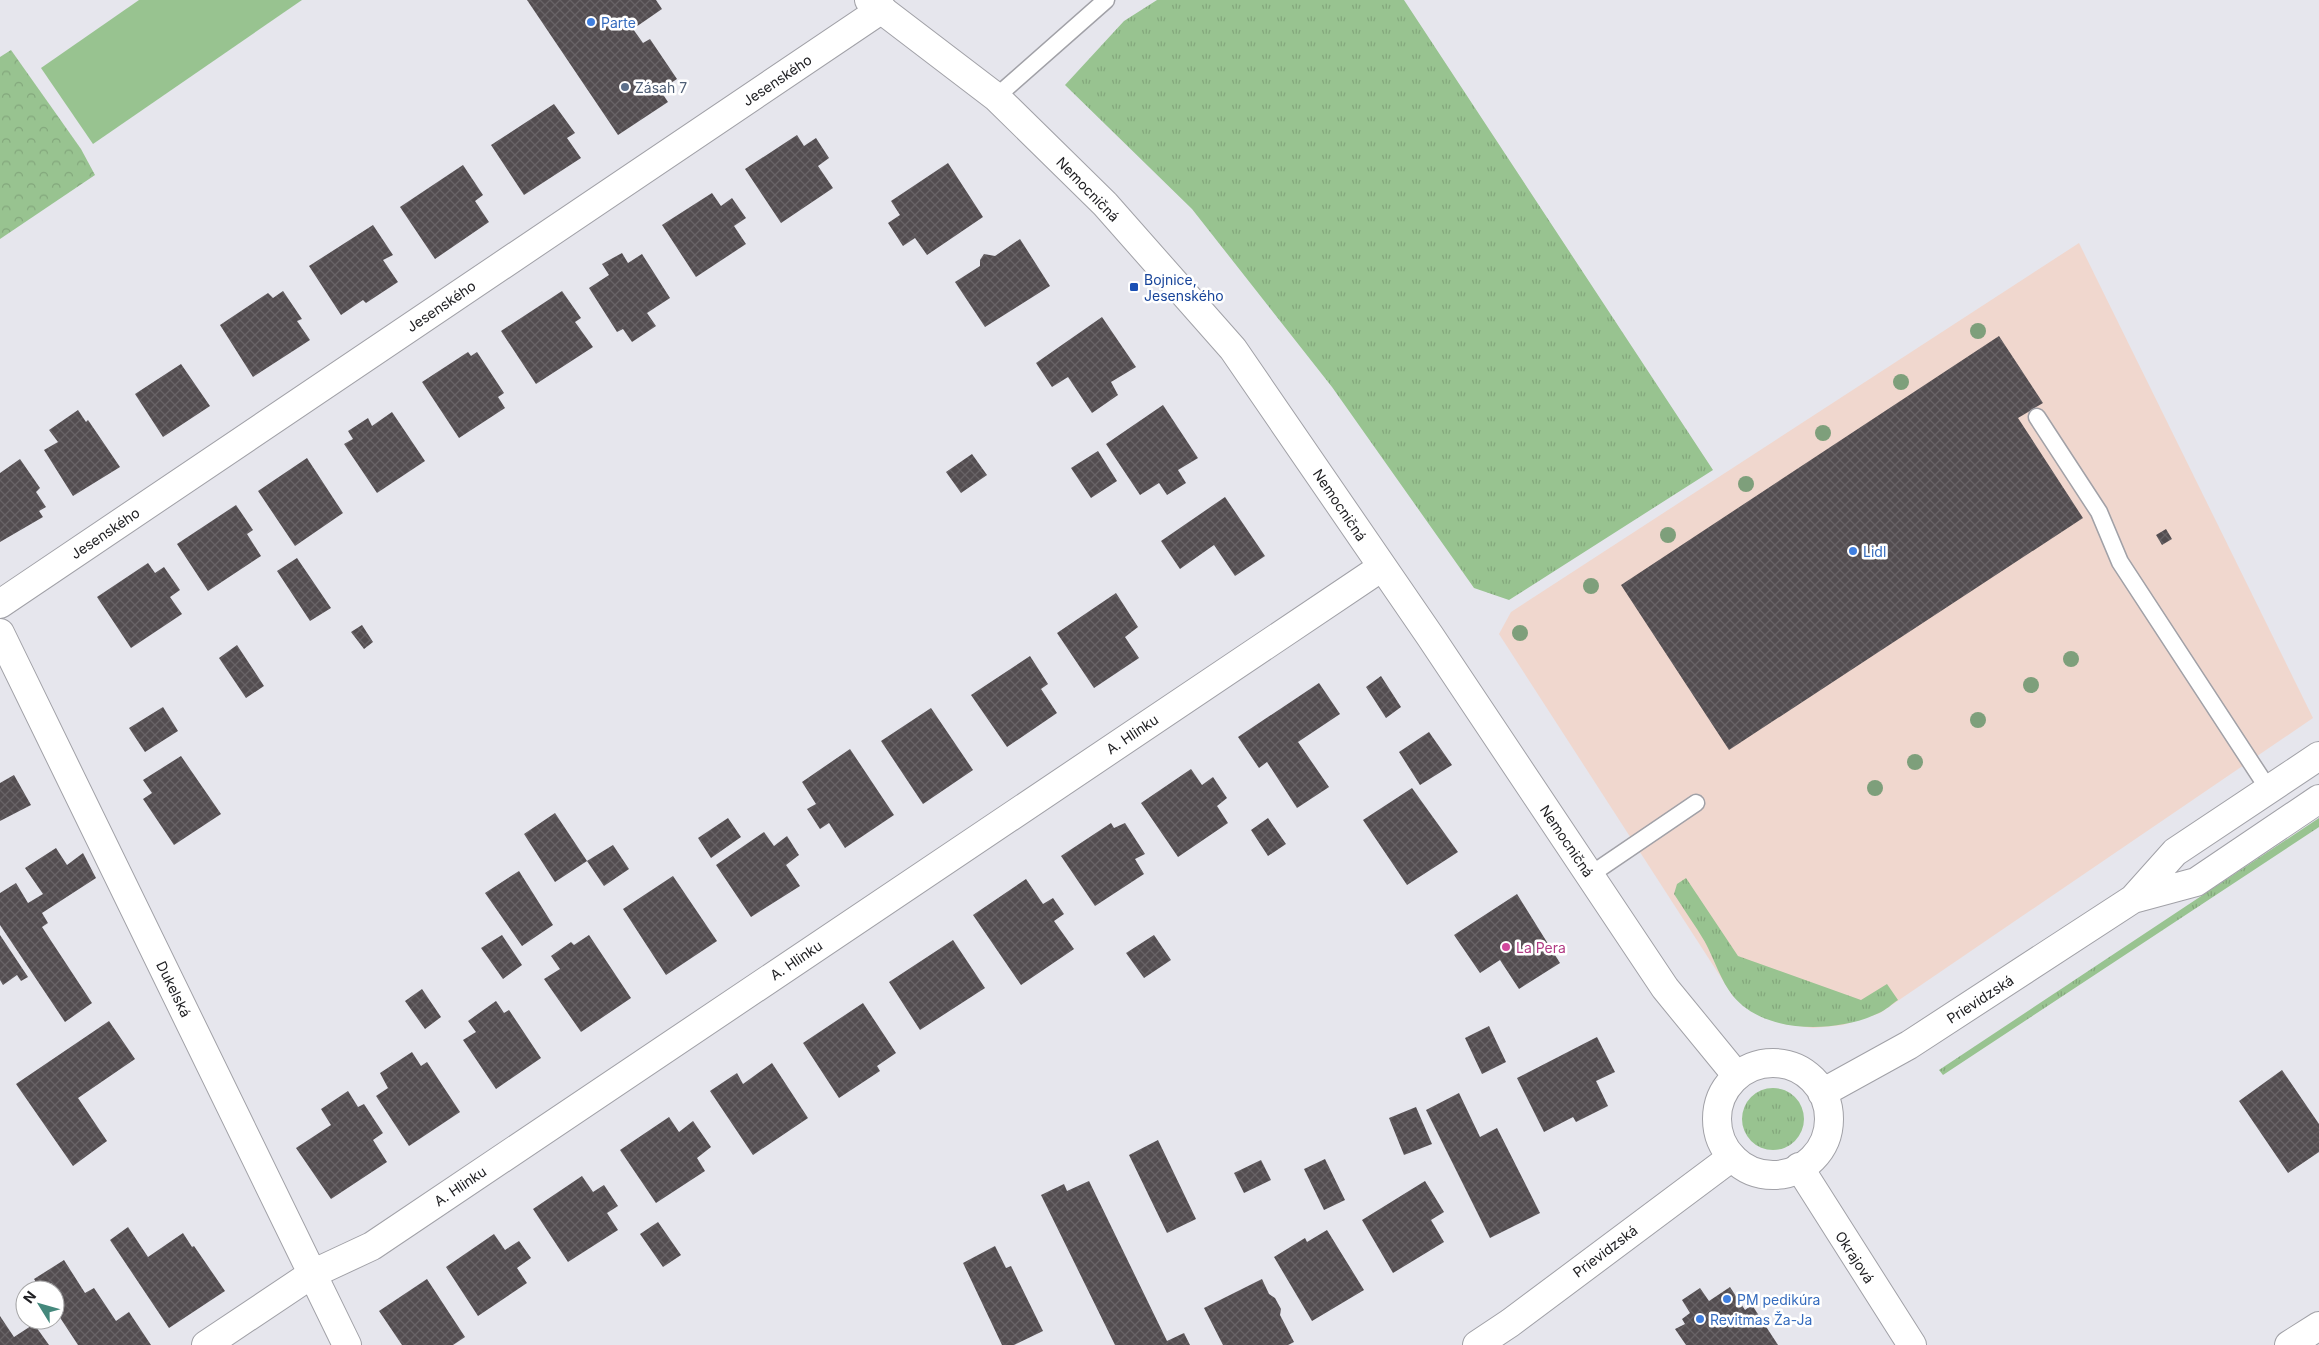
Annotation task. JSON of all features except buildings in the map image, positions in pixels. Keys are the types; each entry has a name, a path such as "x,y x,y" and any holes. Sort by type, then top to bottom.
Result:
{"street":[{"name":"Nemocničná","path":"875,4 996,97 1105,204 1232,349 1382,567 1665,988 1737,1076"},
{"name":"Jesenského","path":"0,604 711,124 875,4"},
{"name":"A. Hlinku","path":"206,1345 312,1274 372,1246 1382,567"},
{"name":"Dukelská","path":"0,633 347,1345"},
{"name":"Prievidzská","path":"1822,1093 1910,1046 2133,898 2175,852 2319,756"},
{"name":"Prievidzská","path":"2133,898 2196,882 2319,799"},
{"path":"1762,1064 1781,1064 1806,1074 1814,1080 1822,1093 1828,1109 1827,1132 1817,1153 1799,1168 1789,1172 1769,1174 1749,1169 1732,1157 1719,1134 1718,1110 1722,1095 1737,1076 1762,1064"},
{"name":"Prievidzská","path":"1477,1345 1510,1323 1732,1157"},
{"name":"Okrajová","path":"1799,1168 1912,1345"},
{"path":"2289,1345 2319,1326"}],"lane":[{"path":"996,97 1106,0"},
{"path":"2037,417 2099,512 2120,562 2269,790"},
{"path":"1590,875 1696,803"}],"shaded area":[{"path":"2079,243 2313,718 1880,1013 1843,1025 1813,1028 1784,1024 1755,1013 1733,996 1499,634 1511,612"}],"green space":[{"path":"139,0 302,0 93,144 41,68"},
{"path":"1157,0 1404,0 1713,470 1509,600 1474,588 1332,387 1192,209 1065,85 1124,21"},
{"path":"11,50 81,149 95,175 0,239 0,57"},
{"path":"2319,818 2319,827 1943,1075 1939,1070"},
{"path":"1686,878 1738,956 1861,1000 1887,984 1898,1000 1882,1012 1862,1020 1823,1027 1782,1024 1764,1018 1747,1009 1729,990 1705,942 1674,894 1677,884"},
{"path":"1767,1088 1779,1088 1795,1097 1802,1107 1804,1119 1802,1131 1795,1141 1779,1150 1767,1150 1756,1145 1747,1136 1742,1125 1742,1113 1747,1102 1756,1093"}],"place":[{"name":"Parte","path":"591,22"},
{"name":"Zásah 7","path":"625,87"},
{"name":"Bojnice, Jesenského","path":"1134,287"},
{"name":"Lidl","path":"1853,551"},
{"name":"La Pera","path":"1506,947"},
{"name":"PM pedikúra","path":"1727,1299"},
{"name":"Revitmas Ža-Ja","path":"1700,1319"}]}
